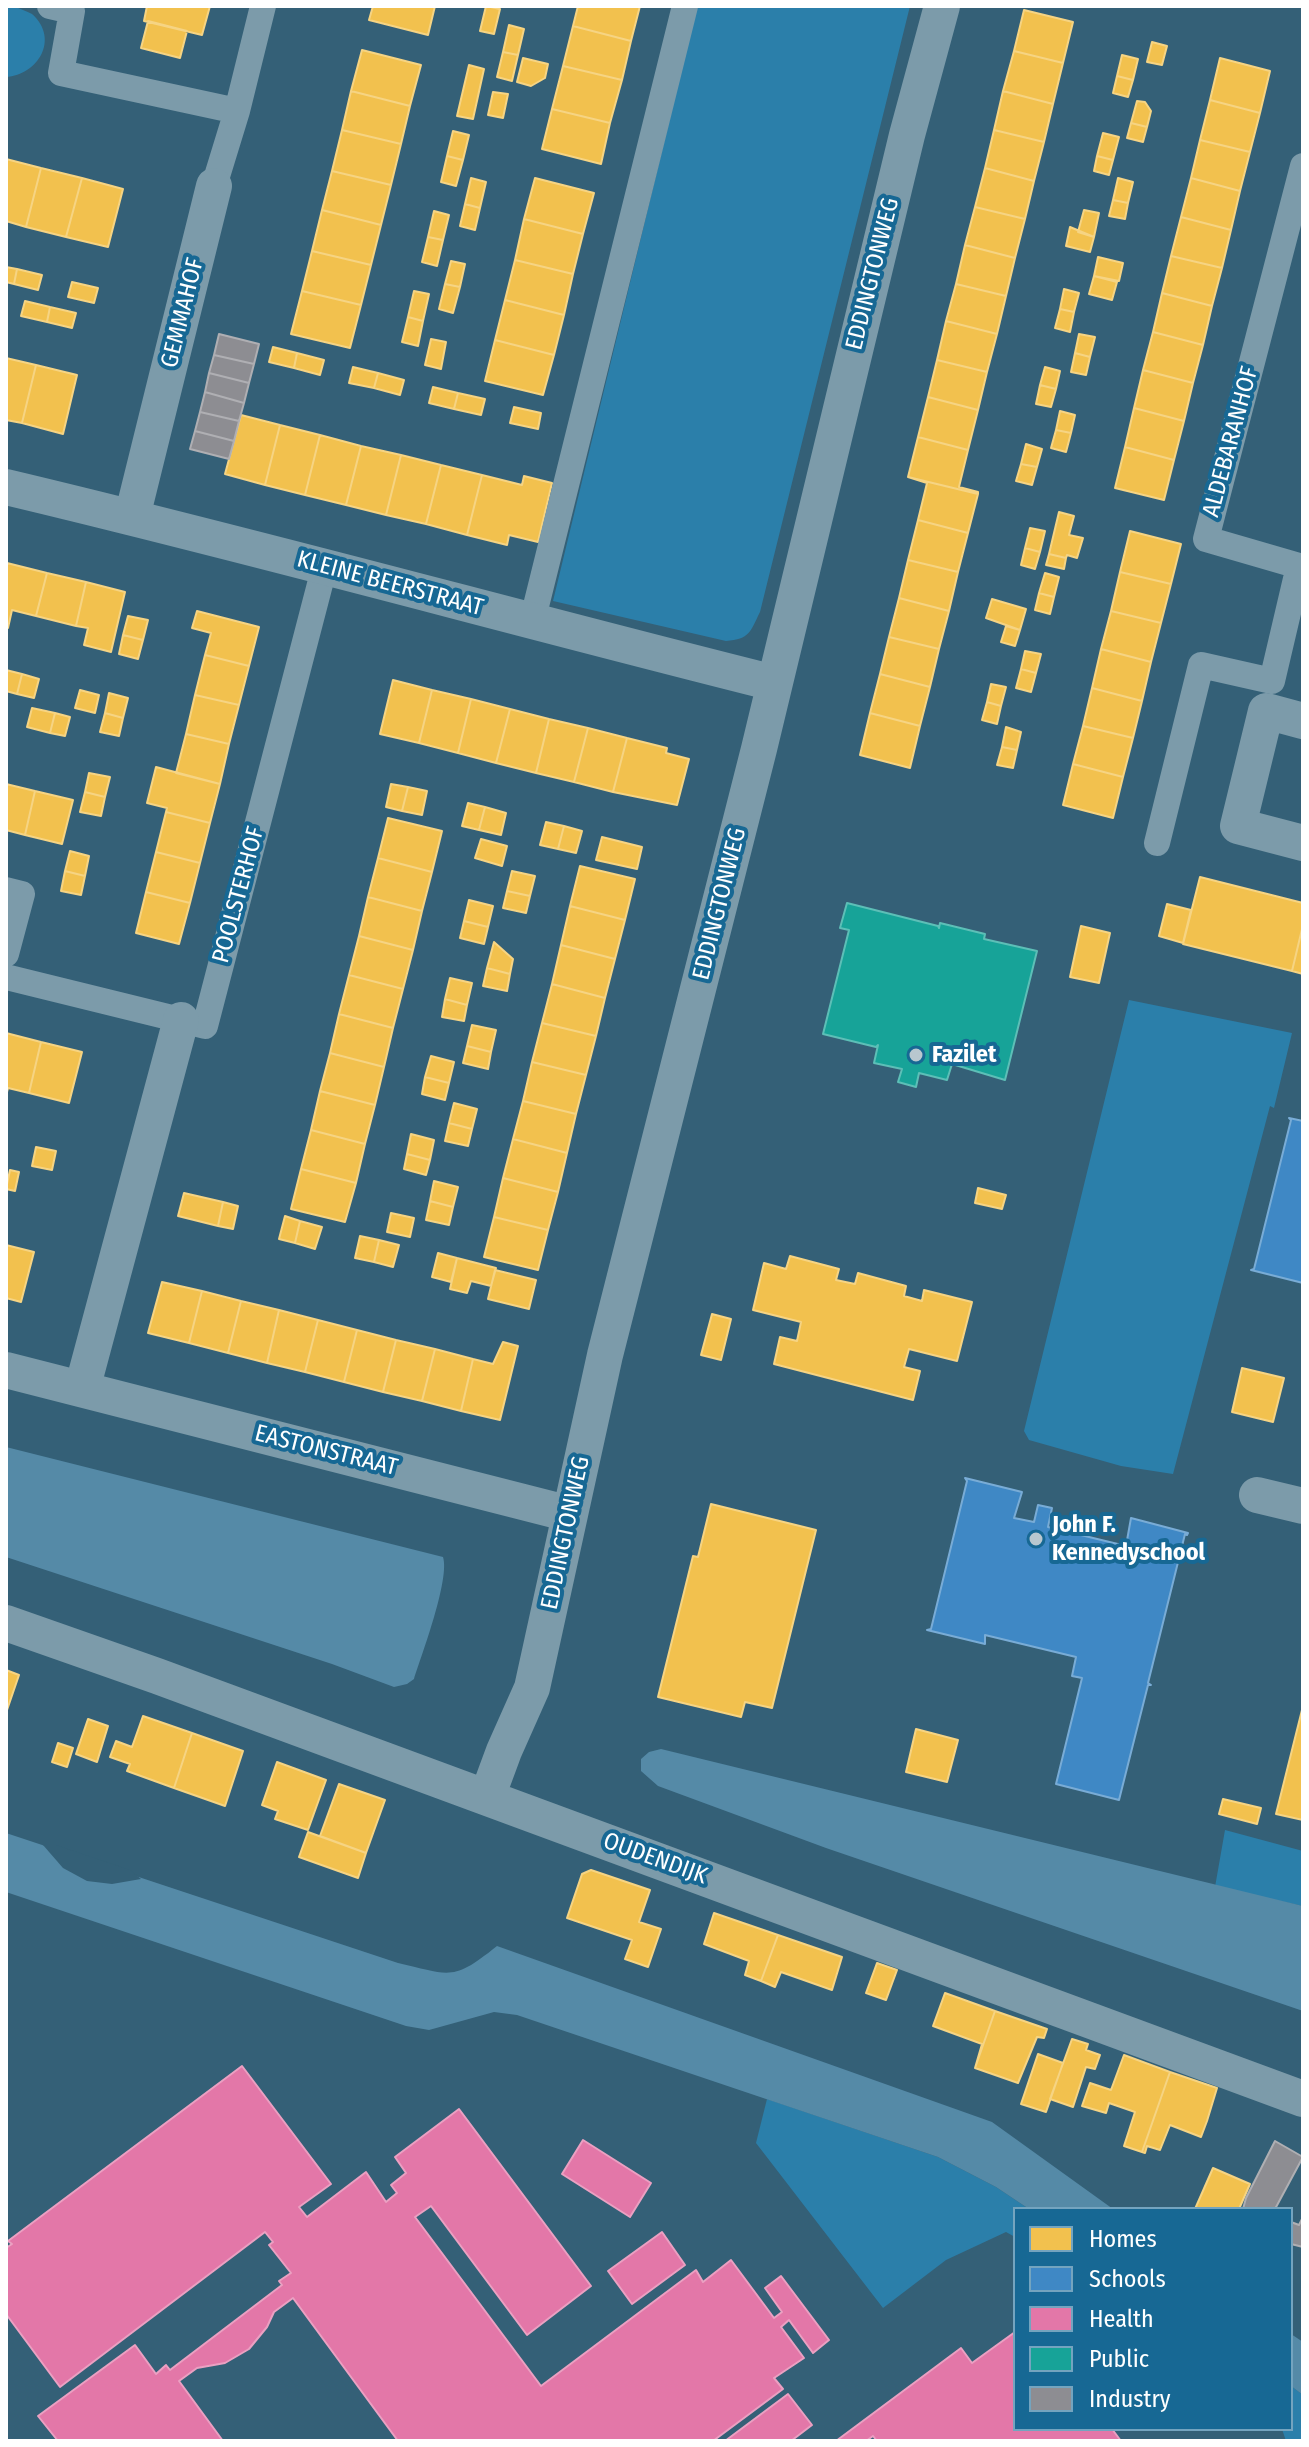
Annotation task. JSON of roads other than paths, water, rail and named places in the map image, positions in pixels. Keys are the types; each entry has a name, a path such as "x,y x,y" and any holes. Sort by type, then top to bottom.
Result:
{"street":[{"path":"50,6 72,11 61,73 237,111"},
{"name":"GEMMAHOF","path":"132,517 214,186 237,111 263,6"},
{"path":"532,622 685,6"},
{"name":"EDDINGTONWEG","path":"487,1797 532,1688 605,1355 774,683 878,252 942,6"},
{"name":"ALDEBARANHOF","path":"1269,696 1299,566 1206,539 1303,166"},
{"name":"KLEINE BEERSTRAAT","path":"6,487 325,565 532,622 774,683"},
{"name":"POOLSTERHOF","path":"181,1020 205,1026 325,565"},
{"path":"1157,843 1201,665 1269,696 1303,721"},
{"path":"1269,696 1238,826 1303,843"},
{"path":"6,890 22,894 6,954"},
{"path":"6,977 181,1020 82,1389"},
{"name":"EASTONSTRAAT","path":"6,1370 570,1514"},
{"path":"1257,1495 1303,1506"},
{"name":"OUDENDIJK","path":"6,1623 1303,2099"}],"place":[{"name":"Fazilet","path":"916,1055"},
{"name":"John F. Kennedyschool","path":"1036,1539"}]}
